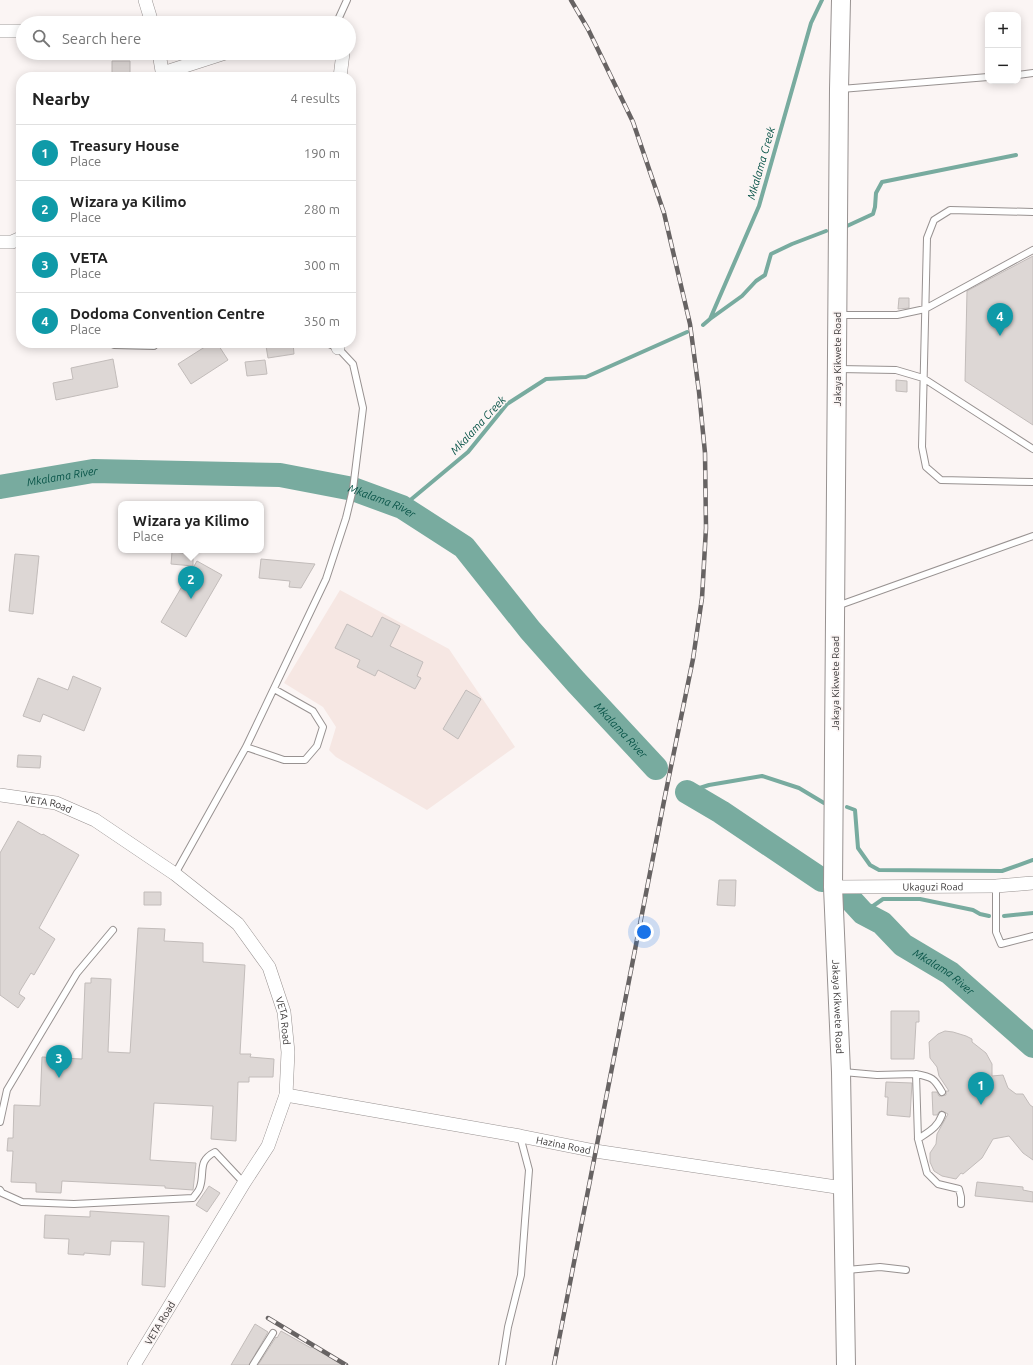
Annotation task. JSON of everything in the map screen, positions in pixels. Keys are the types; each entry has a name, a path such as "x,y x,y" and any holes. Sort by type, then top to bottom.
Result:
{"main road":[{"name":"Jakaya Kikwete Road","path":"841,0 839,89 834,887 841,1072 846,1365"}],"street":[{"path":"145,0 150,16"},
{"path":"0,31 16,31"},
{"path":"160,60 162,72"},
{"path":"171,72 205,60"},
{"path":"340,72 341,60"},
{"path":"0,242 12,242 16,240"},
{"name":"VETA Road","path":"0,795 56,803 95,820 175,874 238,924 269,967 284,1012 288,1052 286,1095 268,1146 134,1365"},
{"name":"Ukaguzi Road","path":"834,887 996,886 1033,883"},
{"name":"Hazina Road","path":"286,1095 520,1136 595,1151 843,1188"}],"lane":[{"path":"340,16 347,0"},
{"path":"1021,75 1033,73"},
{"path":"839,89 985,77"},
{"path":"1033,212 950,210 934,220 927,238 922,447 926,467 941,480 1033,482"},
{"path":"838,314 897,316 925,309 1033,250"},
{"path":"175,874 246,747 274,689 326,579 346,518 353,489 363,408 353,364 337,348"},
{"path":"837,369 896,370 923,378 1033,449"},
{"path":"836,607 1033,536"},
{"path":"246,747 284,760 305,760 317,746 323,727 313,711 274,689"},
{"path":"996,886 996,932 1001,944 1033,936"},
{"path":"0,1122 7,1090 77,973 113,930"},
{"path":"841,1072 877,1075 916,1074 930,1076 937,1083 942,1092"},
{"path":"916,1074 918,1139 927,1173 938,1184 959,1189 962,1197 961,1204"},
{"path":"918,1139 932,1130 939,1123 942,1115"},
{"path":"502,1365 508,1327 521,1275 528,1170 520,1136"},
{"path":"0,1190 2,1193 22,1202 66,1204 193,1198 200,1188 203,1162 207,1156 214,1152 244,1183"},
{"path":"845,1270 880,1267 906,1270"},
{"path":"253,1365 273,1333"}],"shaded area":[{"path":"340,590 449,649 515,747 427,810 336,757 329,750 336,727 323,707 284,683"}],"building":[{"path":"112,61 130,61 130,72 112,72"},
{"path":"1033,256 1033,425 965,381 967,291"},
{"path":"899,298 909,298 909,308 898,309"},
{"path":"203,348 220,348 228,360 191,384 178,364"},
{"path":"266,348 293,348 294,354 268,358"},
{"path":"113,359 118,387 56,400 53,383 73,379 71,368"},
{"path":"265,360 267,374 247,376 245,362"},
{"path":"896,380 907,381 907,392 896,391"},
{"path":"172,553 193,554 193,566 171,564"},
{"path":"15,554 39,556 33,614 9,611"},
{"path":"261,559 315,564 301,588 289,587 290,581 259,578"},
{"path":"197,561 222,575 186,637 161,622"},
{"path":"382,617 400,626 390,646 423,662 417,676 421,678 415,689 378,670 375,676 357,667 360,660 335,648 347,624 372,637"},
{"path":"73,676 101,688 84,731 43,714 40,722 23,716 38,678 68,690"},
{"path":"466,690 481,699 458,739 443,729"},
{"path":"18,755 41,756 40,768 17,767"},
{"path":"18,821 79,855 39,928 55,939 34,975 31,973 20,991 19,994 25,998 18,1008 0,995 0,853"},
{"path":"719,880 736,880 735,906 717,905"},
{"path":"144,892 161,892 161,905 144,905"},
{"path":"138,928 165,929 164,941 203,943 203,962 245,965 240,1054 251,1054 250,1057 274,1059 273,1077 249,1077 249,1082 238,1082 236,1141 211,1139 213,1106 154,1103 150,1160 196,1163 193,1190 165,1188 165,1186 62,1181 61,1193 36,1192 36,1183 11,1182 13,1151 7,1151 8,1138 13,1138 14,1105 40,1106 42,1057 82,1059 85,983 91,983 91,978 111,979 108,1052 130,1053"},
{"path":"891,1011 919,1011 919,1022 916,1022 914,1059 891,1059"},
{"path":"945,1031 953,1032 972,1039 972,1042 986,1053 992,1064 992,1076 1003,1075 1008,1088 1016,1094 1023,1094 1033,1107 1033,1160 1023,1153 1009,1136 993,1139 982,1158 963,1174 961,1173 956,1179 942,1176 934,1171 930,1162 930,1153 936,1144 937,1134 948,1114 942,1111 937,1115 933,1115 932,1092 937,1092 939,1096 942,1096 946,1095 946,1091 949,1091 939,1076 937,1067 930,1058 929,1042 938,1034"},
{"path":"886,1082 912,1083 910,1117 887,1115 888,1097 885,1097"},
{"path":"977,1182 1023,1187 1023,1190 1033,1192 1033,1202 975,1196"},
{"path":"209,1186 220,1193 207,1212 196,1205"},
{"path":"90,1211 169,1216 165,1287 142,1285 144,1242 111,1241 110,1255 84,1253 84,1255 68,1254 69,1239 44,1238 45,1215 90,1217"},
{"path":"255,1324 268,1332 249,1365 231,1365"},
{"path":"281,1331 311,1348 312,1347 343,1365 258,1365"}],"waterway":[{"name":"Mkalama Creek","path":"703,325 710,319 759,206 811,23 822,0"},
{"path":"847,226 873,214 876,193 882,182 1016,155"},
{"path":"710,319 742,296 756,281 765,275 771,254 826,231"},
{"name":"Mkalama Creek","path":"402,507 468,452 507,404 546,379 586,377 687,332"},
{"name":"Mkalama River","path":"0,487 93,471 280,475 353,489 402,507 464,547 530,630 656,768"},
{"path":"687,792 709,785 762,776 799,788 824,803"},
{"name":"Mkalama River","path":"687,792 721,812 822,880"},
{"path":"847,807 855,810 858,848 870,865 879,870 1002,871 1033,860"},
{"path":"863,913 883,899 920,899 973,910 980,914 989,916"},
{"name":"Mkalama River","path":"852,901 863,913 882,923 903,945 950,973 1033,1046"},
{"path":"1004,916 1033,913"}],"railway":[{"path":"554,1365 693,659 702,598 706,528 705,453 690,324 664,213 633,122 588,29 571,0"},
{"path":"268,1318 346,1365"}],"place":[{"name":"Dodoma Convention Centre","path":"1000,336"},
{"name":"Wizara ya Kilimo","path":"191,599"},
{"name":"VETA","path":"59,1078"},
{"name":"Treasury House","path":"981,1105"}]}
